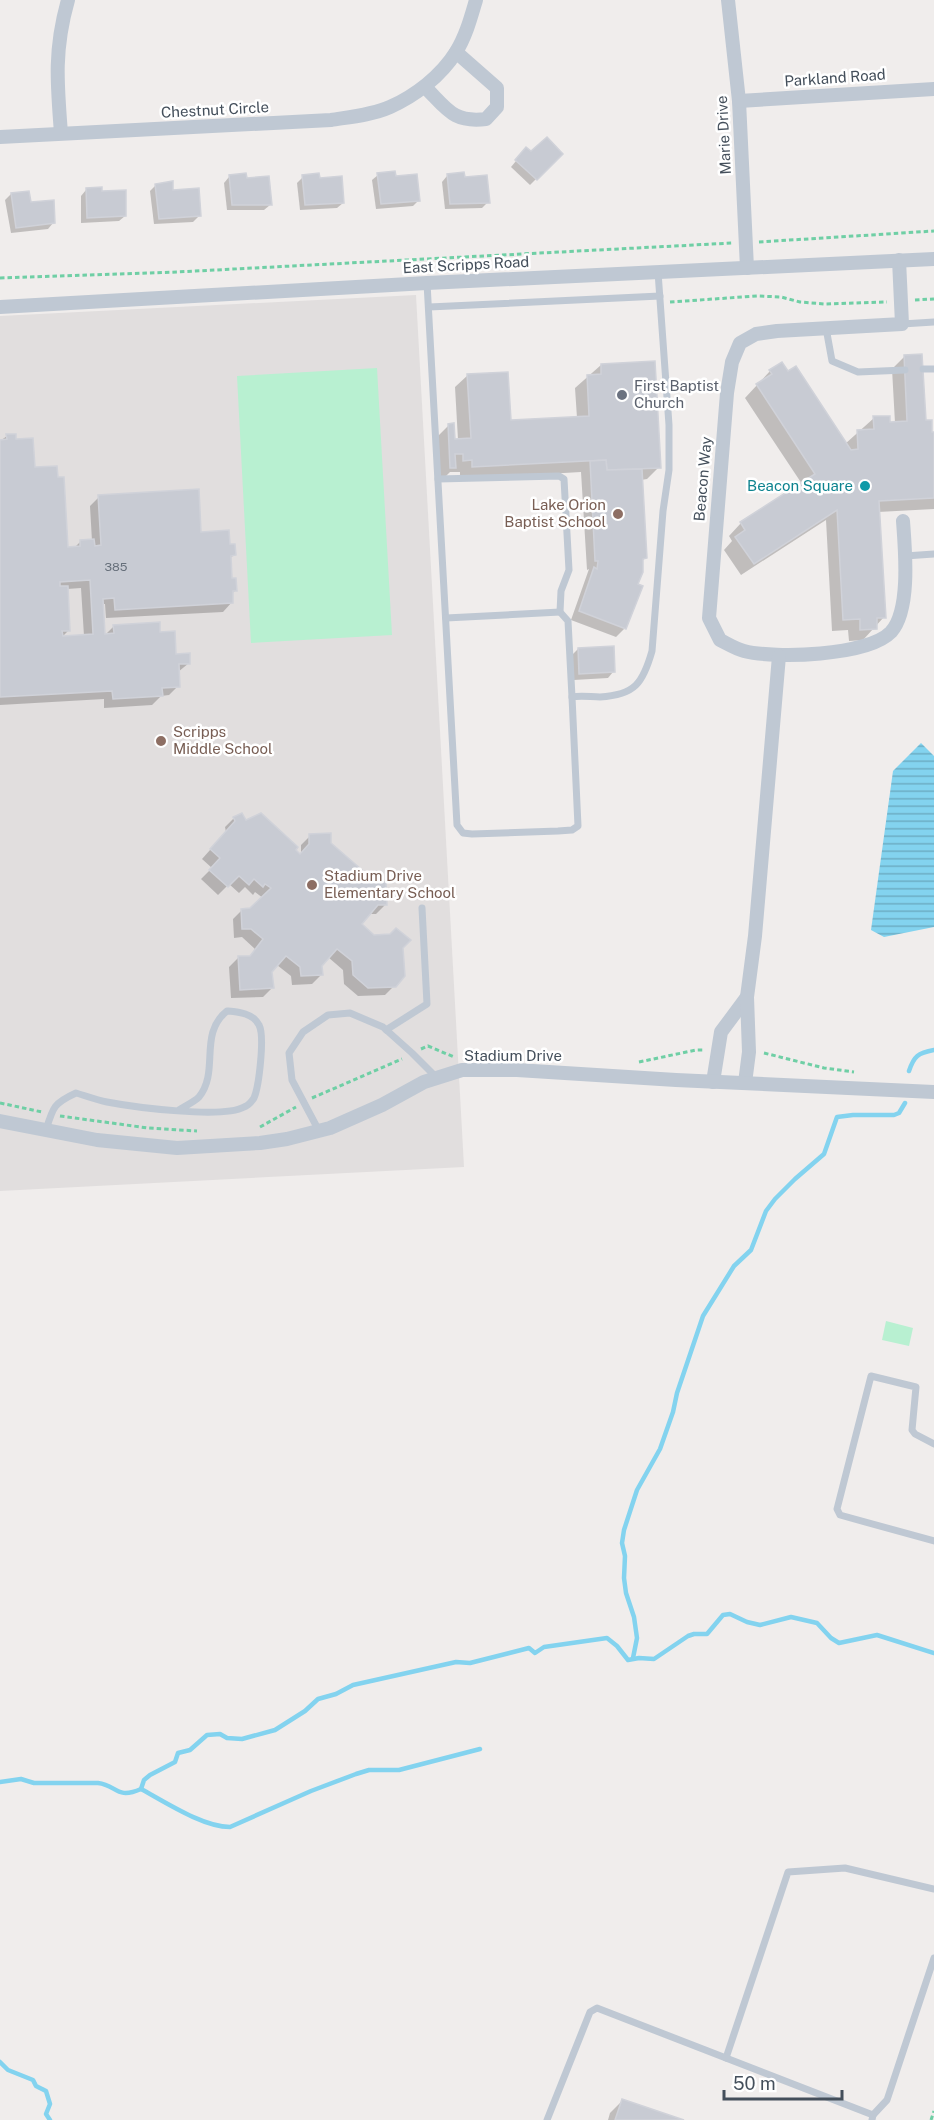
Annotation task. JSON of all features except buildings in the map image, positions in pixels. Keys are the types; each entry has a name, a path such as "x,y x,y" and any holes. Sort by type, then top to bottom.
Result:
{"street":[{"path":"61,133 57,57 61,24 68,0"},
{"name":"Chestnut Circle","path":"0,137 331,120 366,115 389,108 425,87 456,52 469,26 476,0"},
{"name":"Marie Drive","path":"728,0 739,101 747,268"},
{"path":"425,87 452,114 468,122 486,119 497,106 497,88 456,52"},
{"name":"Parkland Road","path":"739,101 934,89"},
{"name":"East Scripps Road","path":"0,307 428,283 934,259"},
{"path":"899,260 902,324"},
{"name":"Beacon Way","path":"902,324 756,334 740,343 732,362 727,393 710,618 720,640 744,651 779,656 848,650 874,643 891,632 903,607 905,556 903,521"},
{"path":"746,1083 749,1052 747,997 760,879 779,656"},
{"path":"713,1082 721,1032 747,997"},
{"name":"Stadium Drive","path":"0,1121 97,1140 177,1148 268,1142 330,1128 382,1105 424,1082 462,1071 517,1070 934,1092"}],"lane":[{"path":"572,697 600,697 626,693 638,684 646,673 652,651 663,512 669,470 669,425 658,272"},
{"path":"428,283 438,479 457,825 463,833 572,830 578,826 568,621 560,612 561,591 568,570 564,479 559,476 438,479"},
{"path":"429,307 660,299"},
{"path":"902,324 934,322"},
{"path":"826,328 832,361 837,364 858,372 905,370"},
{"path":"923,369 934,369"},
{"path":"905,556 934,555"},
{"path":"446,618 560,612"},
{"path":"386,1030 427,1004 422,908"},
{"path":"46,1130 52,1108 59,1101 76,1093 106,1102 179,1110 232,1112 246,1107 254,1099 259,1072 260,1025 253,1017 241,1012 227,1011 217,1019 210,1041 209,1078 198,1098 179,1110"},
{"path":"319,1131 292,1080 289,1053 303,1032 328,1015 350,1013 386,1030 437,1078"},
{"path":"934,1444 912,1430 916,1388 871,1376 837,1509 840,1515 934,1541"},
{"path":"726,2058 788,1872 845,1868 934,1889"},
{"path":"548,2120 590,2012 597,2008 873,2118 887,2100 934,1958"}],"path":[{"path":"0,278 177,272 934,231"},
{"path":"660,299 757,296 781,297 800,302 825,304 934,299"},
{"path":"767,1054 824,1068 860,1073"},
{"path":"931,2120 934,2111"}],"shaded area":[{"name":"Scripps Middle School","path":"416,295 464,1167 0,1191 0,316"}],"green space":[{"path":"377,368 392,635 251,643 237,376"},
{"path":"886,1321 913,1328 909,1346 882,1340"}],"water":[{"path":"921,743 934,756 934,927 884,937 871,930 893,771"}],"waterway":[{"path":"909,1071 917,1056 934,1050"},
{"path":"633,1658 637,1638 624,1578 625,1556 622,1543 624,1530 637,1490 660,1449 703,1316 734,1266 751,1250 766,1211 795,1179 824,1154 837,1117 894,1115 899,1113 905,1103"},
{"path":"141,1789 144,1780 150,1775 175,1762 178,1753 190,1750 207,1735 220,1734 227,1738 242,1739 275,1730 305,1711 318,1699 336,1694 353,1685 456,1662 470,1663 529,1648 535,1653 544,1647 607,1638 628,1660 654,1659 688,1636 707,1634 723,1615 730,1614 760,1625 791,1617 817,1623 839,1643 877,1635 934,1653"},
{"path":"0,1782 21,1779 34,1783 98,1783 126,1793 141,1789 196,1818 219,1826 230,1827 356,1774 369,1770 399,1770 480,1749"},
{"path":"0,2062 8,2070 33,2080 36,2086 46,2091 50,2104 46,2114 50,2120"}],"place":[{"name":"First Baptist Church","path":"622,395"},
{"name":"Beacon Square","path":"865,486"},
{"name":"Lake Orion Baptist School","path":"618,514"},
{"name":"Scripps Middle School","path":"161,741"},
{"name":"Stadium Drive Elementary School","path":"312,885"}]}
